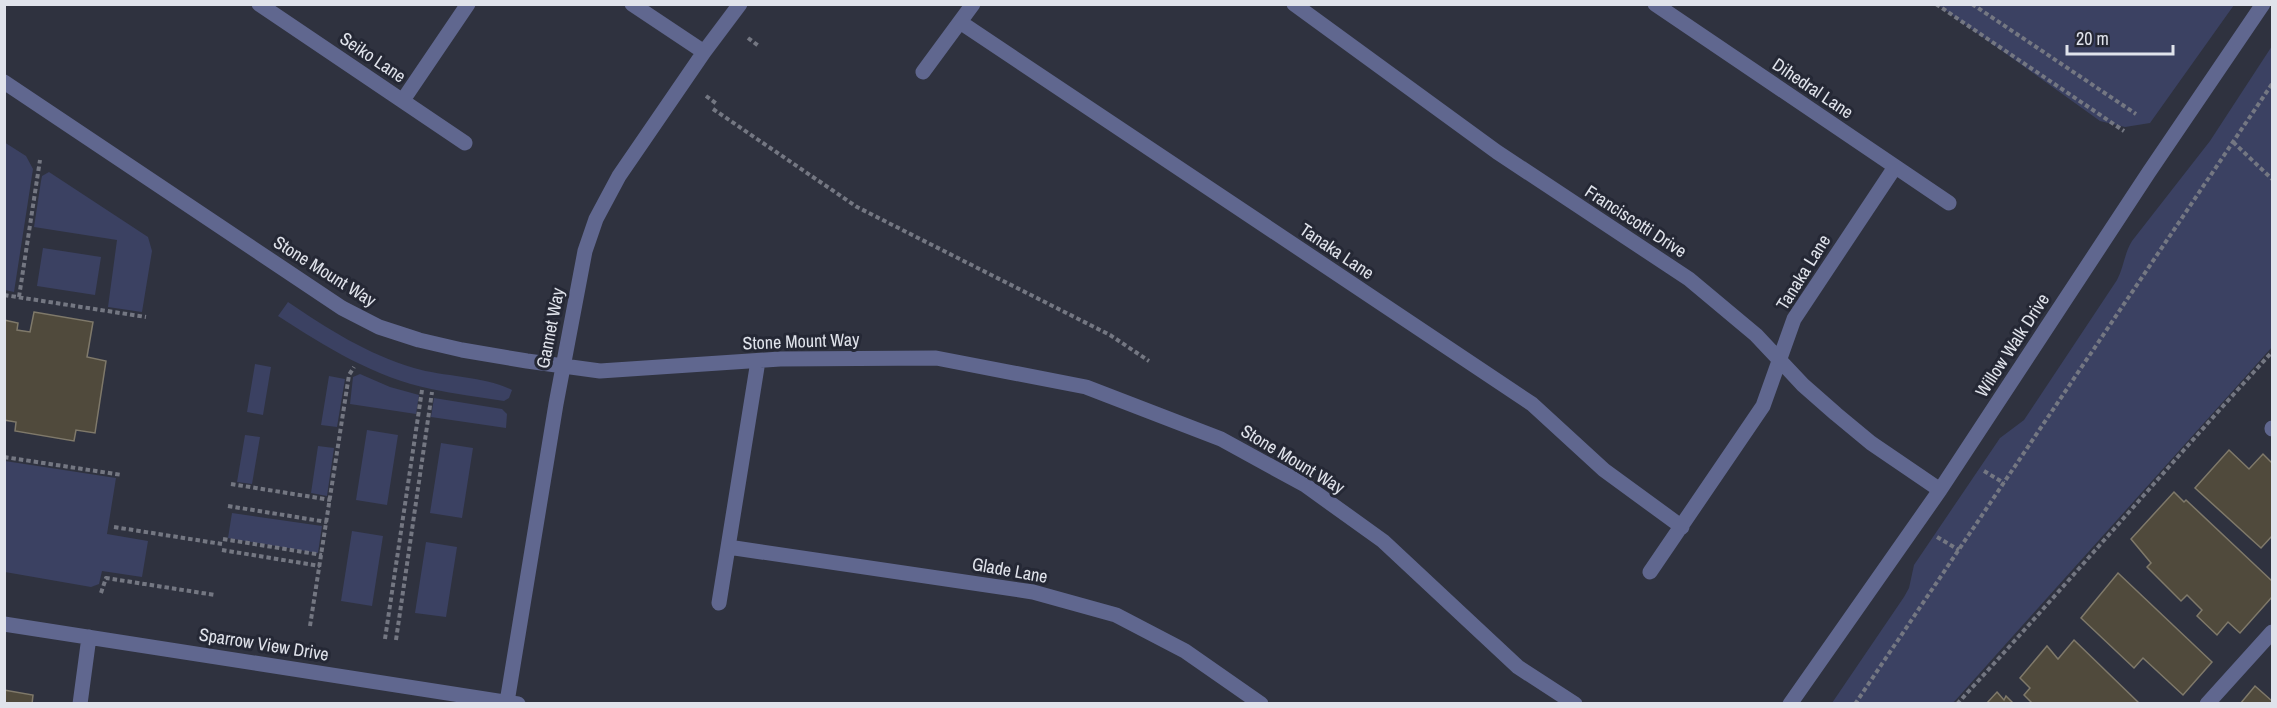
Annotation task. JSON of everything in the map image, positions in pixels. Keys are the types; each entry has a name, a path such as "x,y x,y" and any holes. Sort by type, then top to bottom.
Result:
{"street":[{"name":"Seiko Lane","path":"259,4 465,142"},
{"path":"403,100 468,4"},
{"path":"632,4 704,52"},
{"name":"Gannet Way","path":"513,703 563,366 585,251 596,219 620,176 704,52 740,4"},
{"path":"923,72 973,4"},
{"name":"Franciscotti Drive","path":"1294,4 1497,152 1689,279 1748,327 1803,385 1871,443 1940,490"},
{"name":"Dihedral Lane","path":"1655,4 1949,203"},
{"name":"Willow Walk Drive","path":"1790,704 1940,490 2149,172 2263,4"},
{"name":"Tanaka Lane","path":"960,22 1532,404 1604,470 1682,527"},
{"name":"Stone Mount Way","path":"4,82 342,308 379,327 419,340 462,350 600,371 780,359 936,358 1086,387 1221,439 1305,485 1383,541 1518,667 1566,701"},
{"name":"Tanaka Lane","path":"1650,572 1763,406 1794,320 1895,167"},
{"path":"719,603 758,361"},
{"name":"Glade Lane","path":"728,547 1033,592 1116,615 1185,651 1261,704"},
{"name":"Sparrow View Drive","path":"4,624 513,703"},
{"path":"2207,704 2272,632"},
{"path":"80,704 89,637"}],"path":[{"path":"1936,4 2124,131"},
{"path":"1972,4 2136,114"},
{"path":"748,38 760,47"},
{"path":"1855,704 2272,84"},
{"path":"705,95 717,104"},
{"path":"713,109 857,207 1110,335 1149,360"},
{"path":"2233,142 2272,179"},
{"path":"19,297 40,160"},
{"path":"4,295 146,317"},
{"path":"1957,704 2272,352"},
{"path":"310,626 349,375 354,367"},
{"path":"385,639 422,390"},
{"path":"396,640 432,392"},
{"path":"4,457 122,475"},
{"path":"1981,469 2004,483"},
{"path":"231,484 331,500"},
{"path":"228,506 327,522"},
{"path":"114,527 222,544 322,555"},
{"path":"1937,537 1959,550"},
{"path":"222,544 320,566"},
{"path":"101,593 106,578 215,595"}],"shaded area":[{"path":"1938,5 2234,5 2150,123 2125,127 2100,121"},
{"path":"2272,46 2272,347 1953,703 1832,703 1904,597 1909,588 1914,565 2000,438 2024,420 2117,280 2132,241 2210,141"},
{"path":"4,142 26,156 33,169 14,292 5,290"},
{"path":"49,172 148,237 152,251 142,312 108,307 117,240 34,227 42,176"},
{"path":"43,248 101,257 95,295 37,286"},
{"path":"288,302 333,331 380,356 426,371 501,385 512,390 509,398 504,401 431,389 370,369 332,350 278,316"},
{"path":"255,364 271,367 263,415 247,412"},
{"path":"360,374 390,387 419,395 416,414 350,404 353,377"},
{"path":"329,376 345,379 337,427 321,425"},
{"path":"434,398 502,409 507,414 506,428 431,417"},
{"path":"367,430 398,435 387,505 356,500"},
{"path":"245,435 260,437 252,484 237,482"},
{"path":"441,443 473,448 462,518 430,513"},
{"path":"318,446 334,448 327,496 311,493"},
{"path":"5,461 116,478 107,534 148,541 142,577 102,571 99,584 91,587 5,572"},
{"path":"232,513 322,526 318,553 228,538"},
{"path":"352,531 383,536 372,606 341,601"},
{"path":"426,542 457,547 446,617 415,613"}],"building":[{"path":"34,312 93,322 87,357 106,361 95,433 76,430 74,441 15,431 16,422 4,420 4,320 18,323 17,330 30,332"},
{"path":"2229,450 2249,469 2263,454 2272,463 2272,536 2261,548 2195,488"},
{"path":"2174,492 2184,502 2186,500 2272,581 2272,597 2240,633 2228,622 2217,635 2197,616 2202,610 2187,595 2181,601 2147,567 2151,563 2131,539"},
{"path":"2118,573 2212,662 2183,695 2143,658 2134,668 2081,618"},
{"path":"2074,640 2140,704 2033,704 2024,695 2030,688 2020,678 2047,646 2058,659"},
{"path":"2255,686 2272,701 2272,704 2240,704"},
{"path":"4,690 33,695 32,704 4,704"},
{"path":"1997,692 2004,700 2006,696 2014,704 1986,704"}]}
